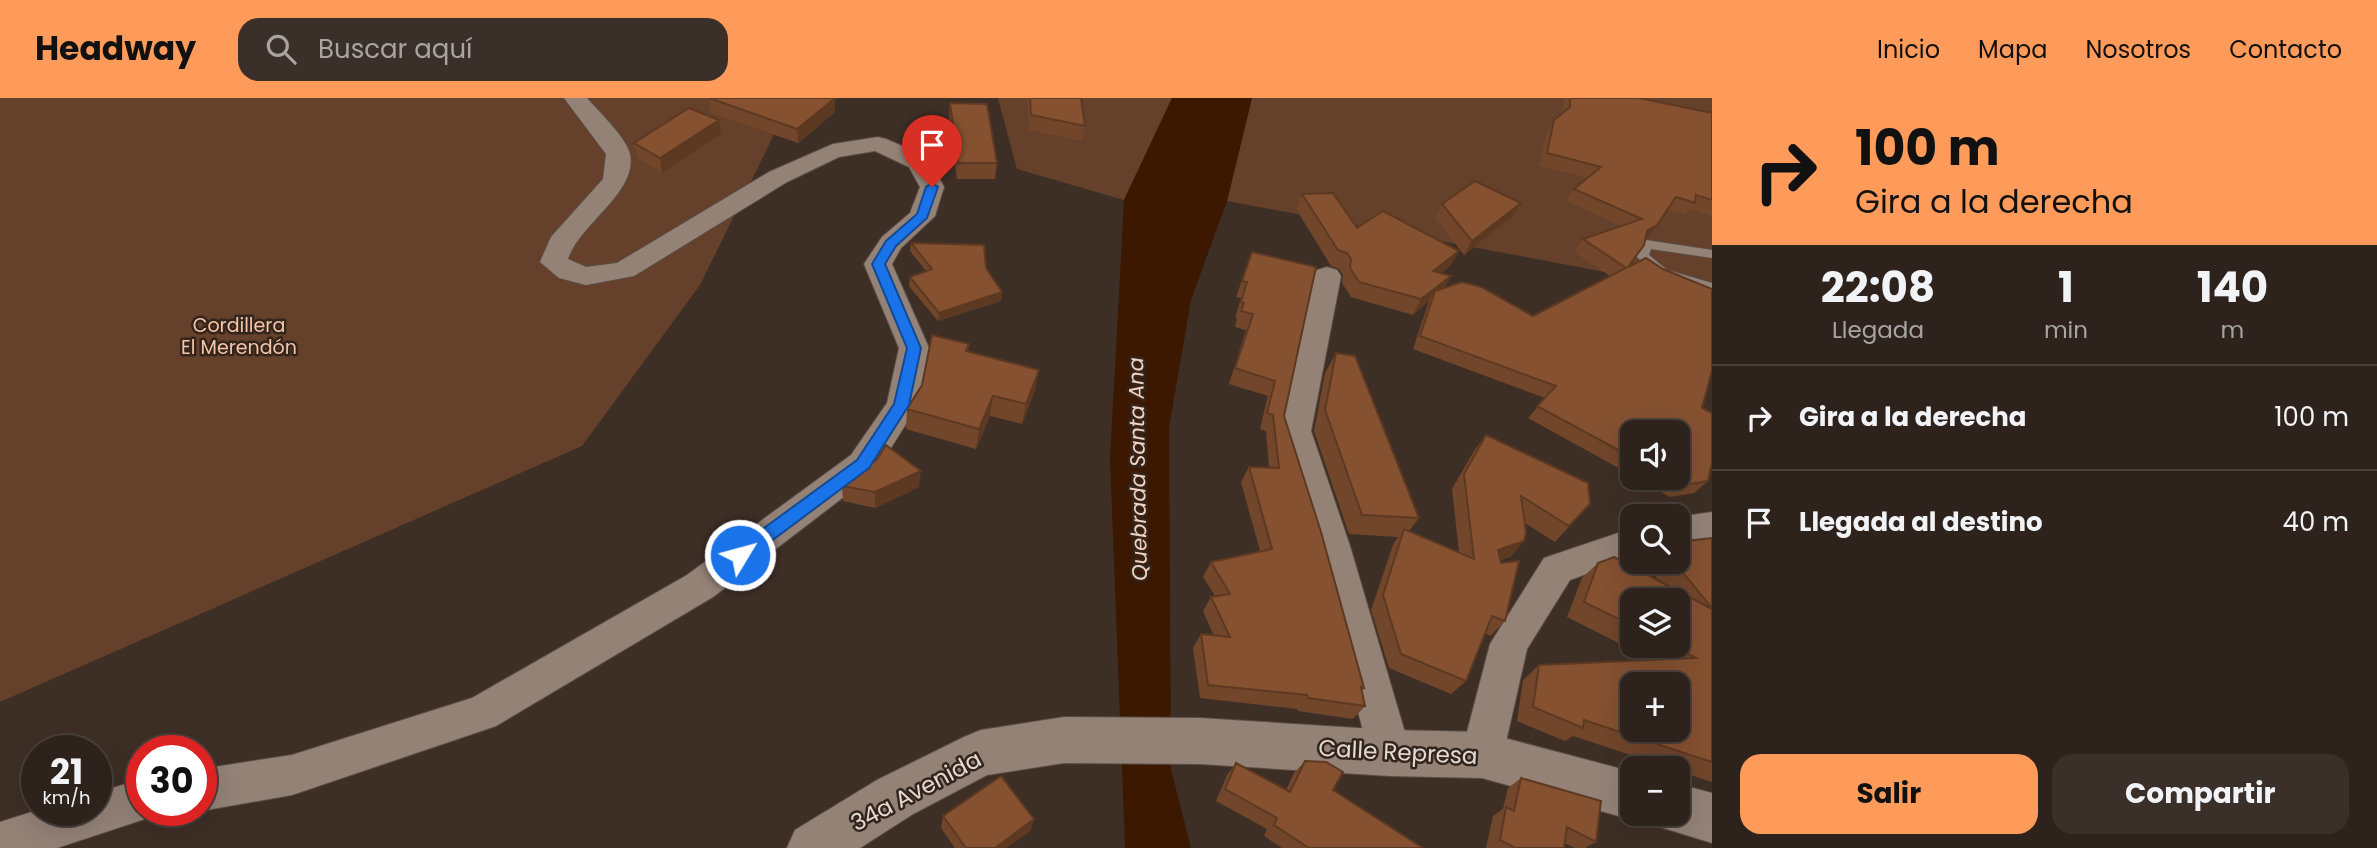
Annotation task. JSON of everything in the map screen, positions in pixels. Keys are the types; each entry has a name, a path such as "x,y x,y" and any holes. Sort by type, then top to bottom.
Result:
{"street":[{"path":"217,787 292,775 482,713 700,586 863,464 902,405 914,348 878,264 891,243 922,216 932,187 919,162 878,144 834,151 778,177 624,270 586,276 569,272 554,262 560,243 615,180 618,153 575,98"},
{"path":"1327,276 1294,431 1332,546 1390,753"},
{"path":"1482,755 1510,644 1557,569 1620,547"},
{"name":"34a Avenida","path":"813,848 895,797 981,753 1064,740 1200,741"},
{"name":"Calle Represa","path":"1200,741 1390,753 1482,755 1620,792"},
{"path":"0,844 126,805"},
{"path":"1690,812 1712,818"}],"lane":[{"path":"1712,254 1646,244 1642,256 1662,273 1712,287"}],"green space":[{"name":"Cordillera El Merendón","path":"0,98 792,98 700,285 582,446 0,702"},
{"path":"998,98 1172,98 1124,200 1017,169"},
{"path":"1252,98 1712,98 1712,292 1227,201"}],"water":[{"name":"Quebrada Santa Ana","path":"1172,98 1252,98 1227,201 1191,300 1169,428 1171,769 1191,848 1125,848 1110,459 1124,200"}],"building":[{"path":"709,98 835,98 797,129"},
{"path":"1030,98 1081,98 1085,126 1031,115"},
{"path":"1570,98 1639,98 1712,113 1712,200 1696,195 1695,203 1676,197 1657,225 1647,231 1644,245 1628,267 1646,258 1663,269 1712,289 1712,370 1702,408 1712,413 1712,462 1708,481 1690,484 1690,420 1620,420 1620,451 1537,406 1556,386 1420,336 1435,291 1462,282 1481,287 1533,316 1626,268 1583,239 1642,219 1574,189 1601,167 1547,153 1554,120 1570,107"},
{"path":"950,103 987,104 997,163 958,163"},
{"path":"689,108 719,120 660,158 634,143"},
{"path":"1475,181 1521,203 1472,241 1442,204"},
{"path":"1333,193 1357,228 1383,211 1459,251 1433,271 1451,276 1421,299 1359,282 1350,268 1351,259 1347,253 1338,250 1302,194"},
{"path":"911,243 984,245 986,268 1002,292 939,313 910,277 932,269"},
{"path":"1252,252 1316,267 1284,416 1321,532 1364,688 1361,687 1365,706 1308,698 1307,695 1208,685 1201,634 1230,637 1211,597 1230,594 1211,562 1272,549 1249,467 1279,468 1273,415 1267,413 1275,381 1235,368 1253,314 1241,311 1247,282 1242,281"},
{"path":"932,335 969,344 966,351 1039,370 1026,404 993,396 979,429 907,409 922,385"},
{"path":"1336,353 1355,356 1419,518 1362,515 1325,410"},
{"path":"1486,435 1588,483 1590,504 1569,526 1521,496 1526,532 1524,541 1498,550 1501,563 1519,561 1505,621 1492,616 1466,681 1401,654 1383,595 1404,529 1474,559 1464,474"},
{"path":"886,445 921,471 875,492 842,486 877,459"},
{"path":"1712,538 1712,608 1684,574 1690,574 1690,541"},
{"path":"1614,557 1620,560 1620,574 1646,574 1672,588 1620,588 1620,620 1584,602 1598,563"},
{"path":"1690,597 1712,609 1712,762 1651,742 1690,742 1690,672 1620,672 1620,732 1584,720 1583,728 1533,707 1539,665 1696,658 1690,655"},
{"path":"1305,761 1326,762 1343,772 1333,790 1423,848 1309,848 1274,825 1277,818 1225,789 1236,763 1290,792"},
{"path":"1001,776 1034,819 995,848 966,848 943,816"},
{"path":"1521,778 1601,801 1596,842 1567,827 1564,848 1515,848 1500,840 1506,807 1514,811"}],"route":[{"path":"740,555 863,464 902,405 914,348 878,264 891,243 922,216 932,187"}]}
